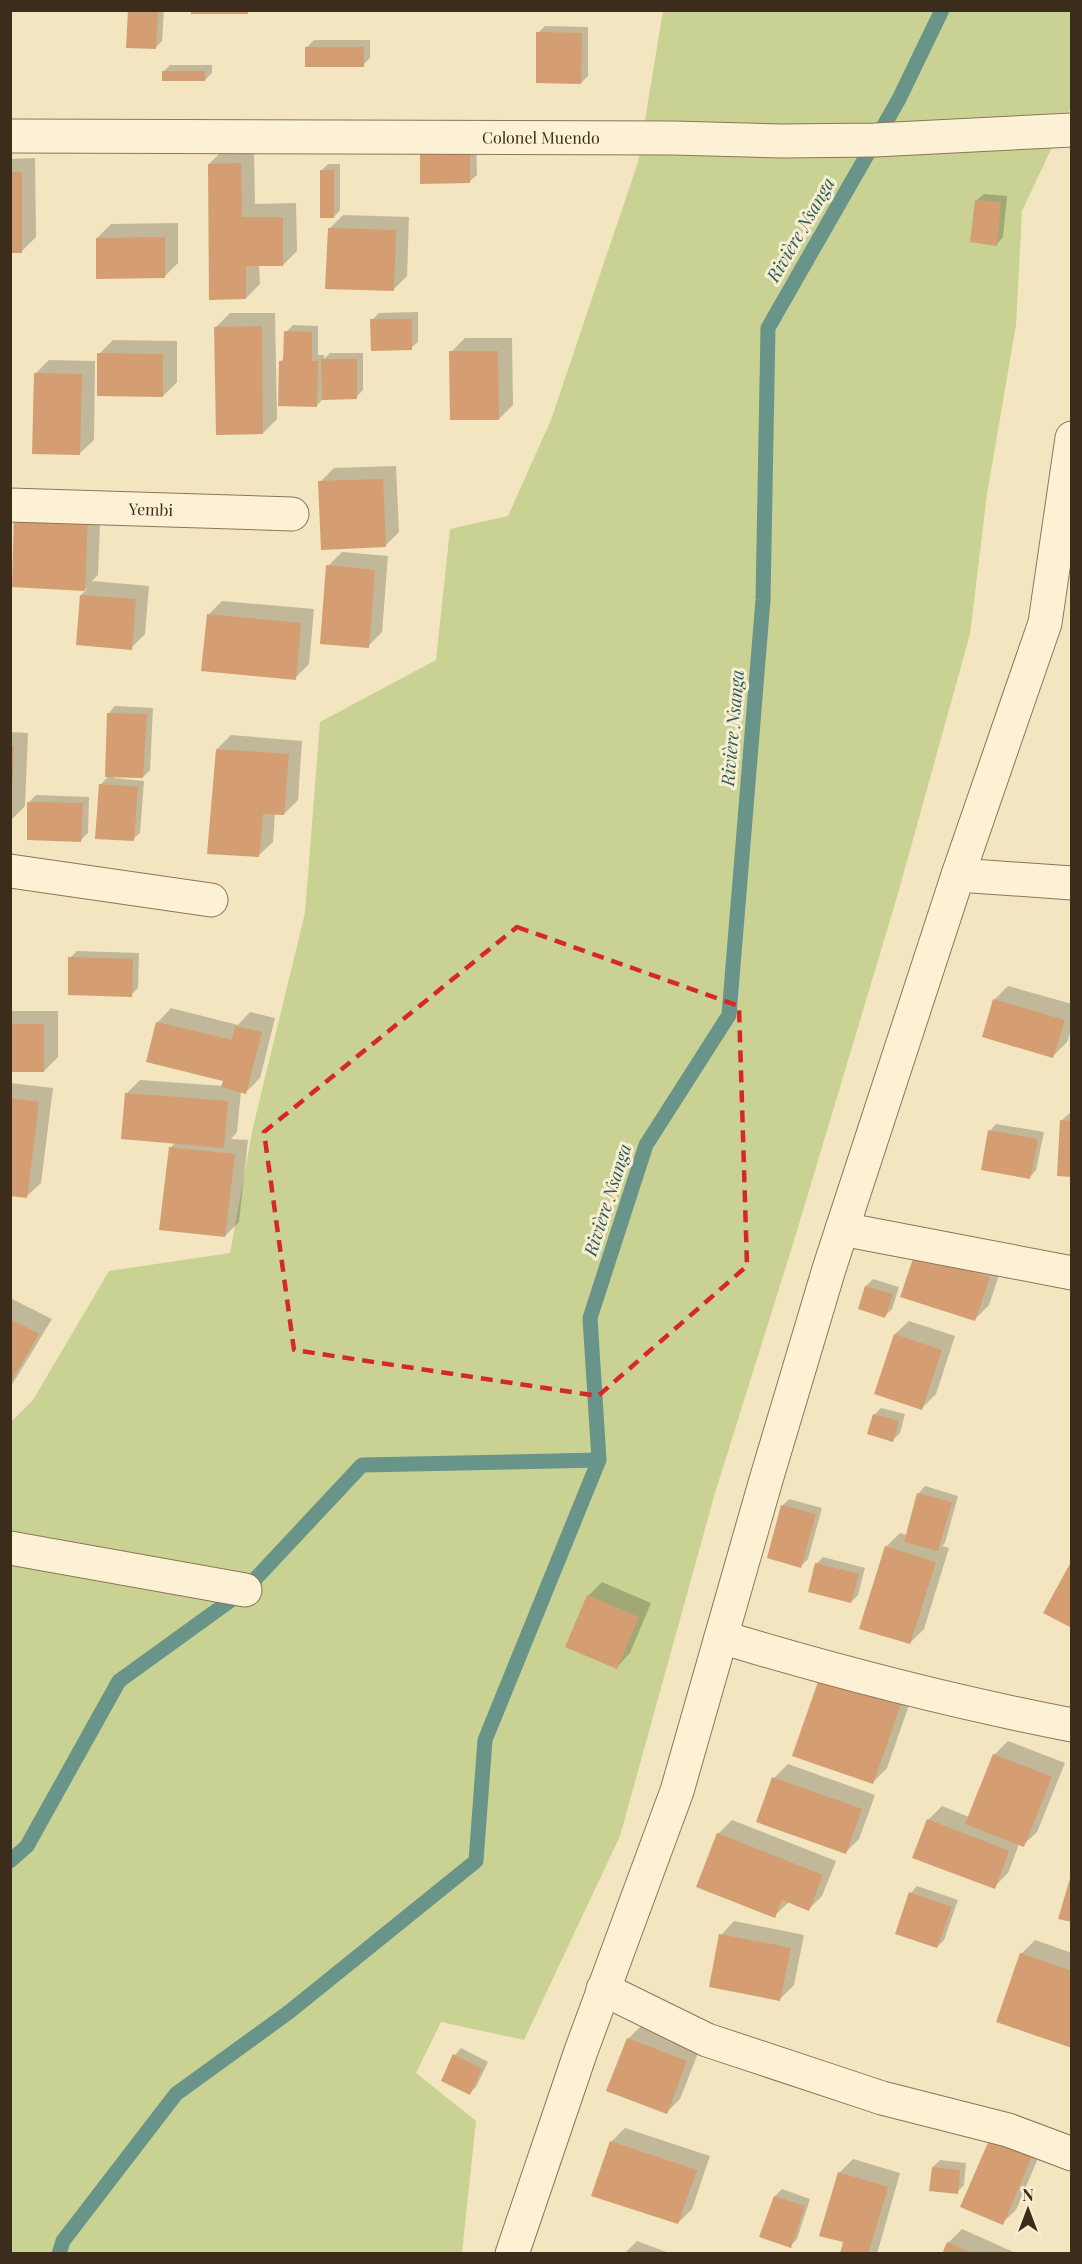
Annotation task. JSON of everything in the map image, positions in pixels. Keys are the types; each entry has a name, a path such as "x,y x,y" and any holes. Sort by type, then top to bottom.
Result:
{"street":[{"name":"Colonel Muendo","path":"10,136 673,138 783,141 875,140 1071,130"},
{"path":"512,2253 603,1989 677,1791 766,1480 842,1229 958,875 1045,623 1071,438"},
{"name":"Yembi","path":"10,505 292,514"},
{"path":"10,871 211,900"},
{"path":"958,875 1071,883"},
{"path":"842,1229 1071,1273"},
{"path":"10,1548 245,1590"},
{"path":"721,1637 908,1690 1071,1725"},
{"path":"603,1989 707,2040 882,2098 1008,2130 1071,2154"}],"highlighted area":[{"path":"517,927 739,1006 747,1266 598,1396 294,1350 264,1132"}],"green space":[{"path":"663,11 1071,11 1071,107 1022,211 1016,325 987,494 970,634 897,897 793,1244 715,1493 620,1836 524,2040 441,2022 416,2073 476,2121 462,2253 11,2254 11,1422 33,1400 109,1271 230,1253 253,1127 305,913 320,722 436,660 450,529 508,516 551,420 638,162"}],"building":[{"path":"128,10 158,10 156,49 126,48"},
{"path":"191,10 248,10 248,14 191,14"},
{"path":"536,32 582,33 581,84 536,83"},
{"path":"305,47 364,47 364,67 305,67"},
{"path":"162,71 205,71 205,81 162,81"},
{"path":"470,144 470,183 420,184 420,145"},
{"path":"241,163 242,217 283,217 283,266 246,266 246,299 209,300 208,164"},
{"path":"320,170 334,170 334,218 320,218"},
{"path":"10,172 22,172 22,253 10,253"},
{"path":"975,200 1001,202 997,246 970,242"},
{"path":"328,228 396,230 394,291 325,289"},
{"path":"165,237 165,278 96,279 96,238"},
{"path":"370,319 412,319 412,350 371,351"},
{"path":"262,326 263,434 216,435 214,327"},
{"path":"284,331 312,332 312,361 318,361 317,407 278,406 279,361 283,361"},
{"path":"449,351 498,351 499,420 450,420"},
{"path":"97,353 163,354 163,397 97,396"},
{"path":"321,359 357,359 357,399 322,400"},
{"path":"34,373 82,374 80,455 32,454"},
{"path":"383,479 386,547 321,550 318,481"},
{"path":"14,509 88,512 85,591 12,587"},
{"path":"326,565 375,570 369,648 320,644"},
{"path":"80,595 136,599 132,650 76,645"},
{"path":"207,614 301,623 296,680 201,671"},
{"path":"107,713 147,714 143,778 105,777"},
{"path":"10,746 14,746 12,795 10,795"},
{"path":"216,749 289,754 284,815 263,814 259,857 207,854"},
{"path":"99,784 138,787 134,841 95,839"},
{"path":"27,802 83,803 81,842 27,840"},
{"path":"68,957 133,959 132,997 68,995"},
{"path":"993,999 1065,1020 1053,1058 982,1037"},
{"path":"156,1022 232,1040 235,1026 262,1032 246,1094 221,1087 223,1081 146,1062"},
{"path":"10,1024 44,1024 44,1072 10,1072"},
{"path":"125,1093 228,1101 224,1148 121,1139"},
{"path":"10,1098 39,1102 27,1198 10,1196"},
{"path":"1060,1120 1072,1121 1072,1177 1057,1176"},
{"path":"988,1130 1038,1139 1030,1179 981,1170"},
{"path":"169,1147 235,1154 225,1237 159,1230"},
{"path":"915,1253 990,1277 975,1321 900,1297"},
{"path":"865,1286 893,1294 885,1318 858,1309"},
{"path":"10,1319 39,1334 10,1383"},
{"path":"894,1334 942,1350 922,1410 874,1394"},
{"path":"873,1414 899,1421 893,1442 867,1434"},
{"path":"917,1493 952,1502 938,1551 904,1542"},
{"path":"781,1505 816,1514 801,1568 767,1558"},
{"path":"885,1546 936,1562 910,1644 859,1629"},
{"path":"1072,1560 1072,1628 1043,1613"},
{"path":"815,1563 859,1574 851,1603 808,1592"},
{"path":"587,1595 639,1617 617,1669 565,1647"},
{"path":"820,1676 901,1704 873,1784 792,1756"},
{"path":"993,1754 1052,1777 1024,1847 965,1824"},
{"path":"772,1777 862,1809 846,1854 756,1822"},
{"path":"927,1819 1009,1851 995,1889 912,1858"},
{"path":"717,1833 823,1875 809,1911 782,1900 775,1918 696,1887"},
{"path":"1072,1875 1072,1922 1058,1919"},
{"path":"909,1892 952,1907 937,1948 895,1934"},
{"path":"719,1934 791,1948 780,2001 709,1987"},
{"path":"1020,1953 1072,1971 1072,2048 996,2022"},
{"path":"627,2038 687,2061 667,2114 606,2091"},
{"path":"453,2054 482,2069 470,2095 441,2081"},
{"path":"990,2138 1032,2156 1003,2225 960,2207"},
{"path":"610,2141 697,2170 678,2224 591,2196"},
{"path":"932,2167 960,2170 958,2194 929,2191"},
{"path":"838,2172 888,2187 868,2254 840,2254 843,2242 819,2236"},
{"path":"774,2196 805,2206 791,2248 759,2237"},
{"path":"947,2242 973,2254 942,2254"}],"waterway":[{"name":"Rivière Nsanga","path":"59,2254 63,2241 176,2094 289,2012 476,1861 485,1740 599,1460 590,1318 646,1145 729,1015 763,600 768,328 899,99 942,10"},
{"path":"10,1861 27,1846 119,1681 245,1590 362,1465 599,1460"}]}
